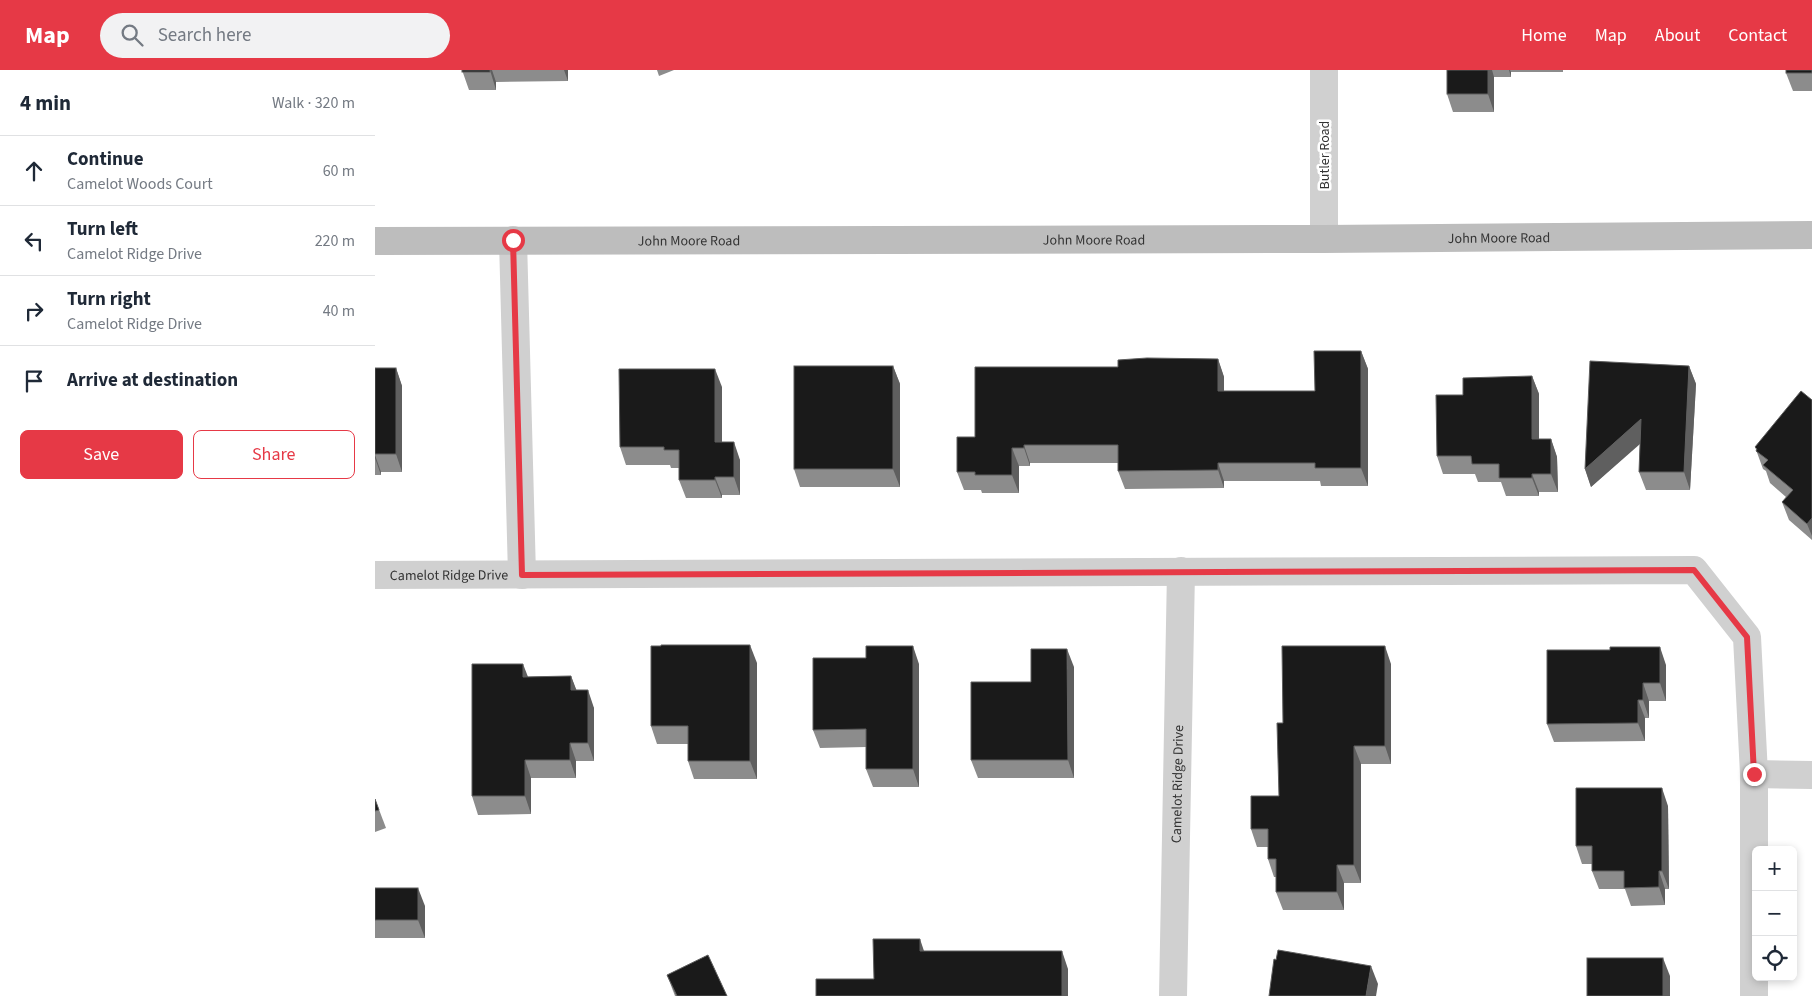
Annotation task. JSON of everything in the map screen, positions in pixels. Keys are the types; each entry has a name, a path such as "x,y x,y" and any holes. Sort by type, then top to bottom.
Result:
{"street":[{"name":"Butler Road","path":"1324,70 1324,239"},
{"name":"John Moore Road","path":"375,241 1812,236"},
{"path":"513,240 522,575"},
{"name":"Camelot Ridge Drive","path":"375,575 1694,570 1747,637 1754,774 1754,996"},
{"name":"Camelot Ridge Drive","path":"1173,996 1181,571"},
{"path":"1754,774 1812,775"}],"building":[{"path":"462,70 490,70 490,72 462,72"},
{"path":"1447,70 1488,70 1488,94 1447,94"},
{"path":"1786,70 1812,70 1812,73 1786,73"},
{"path":"1314,351 1361,351 1361,468 1315,468 1315,463 1218,463 1218,470 1118,471 1118,445 1024,445 1024,448 1012,448 1012,475 975,475 975,472 957,472 957,437 975,437 975,367 1118,367 1118,360 1147,358 1218,359 1218,391 1315,391"},
{"path":"1590,361 1689,366 1684,472 1639,472 1641,419 1585,469"},
{"path":"794,366 893,366 893,469 794,469"},
{"path":"375,368 396,368 396,454 375,454"},
{"path":"619,369 715,369 715,442 734,442 734,477 715,477 715,480 679,480 679,450 664,450 664,447 620,447"},
{"path":"1532,376 1532,439 1551,439 1551,474 1532,474 1532,478 1499,478 1499,464 1472,464 1471,456 1437,456 1436,395 1463,395 1463,378"},
{"path":"1801,391 1812,400 1812,518 1807,524 1782,502 1793,490 1763,465 1768,460 1756,451 1755,447"},
{"path":"750,645 750,761 688,761 688,726 651,726 651,646"},
{"path":"866,646 913,646 913,769 866,769 866,729 813,730 813,658 866,658"},
{"path":"1282,646 1385,646 1385,746 1354,746 1354,865 1337,865 1337,892 1276,892 1276,859 1268,859 1268,829 1251,829 1251,796 1279,796 1277,723 1283,723"},
{"path":"1610,647 1660,647 1660,683 1643,683 1643,700 1638,700 1638,723 1547,724 1547,650 1610,650"},
{"path":"1031,649 1067,649 1068,760 971,760 971,682 1031,682"},
{"path":"472,664 523,664 523,677 571,676 571,690 588,690 588,743 570,743 570,760 525,760 525,796 472,796"},
{"path":"1576,788 1662,788 1662,871 1659,871 1659,887 1624,888 1624,871 1592,871 1592,846 1576,846"},
{"path":"375,799 379,810 375,811"},
{"path":"375,888 418,888 418,920 375,920"},
{"path":"873,939 920,939 920,951 1062,951 1062,996 816,996 816,979 874,979"},
{"path":"1278,950 1371,966 1366,996 1269,996 1274,959 1276,960"},
{"path":"708,955 727,996 677,996 667,975"},
{"path":"1587,958 1663,958 1663,996 1587,996"}],"route":[{"path":"513,240 522,575 1694,570 1747,637 1754,774"}]}
